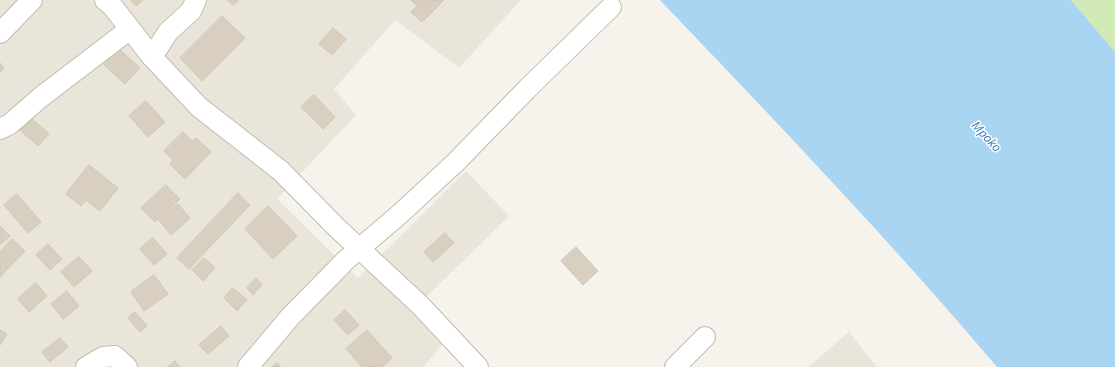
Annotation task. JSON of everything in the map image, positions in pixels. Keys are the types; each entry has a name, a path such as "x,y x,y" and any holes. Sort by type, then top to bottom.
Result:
{"street":[{"path":"0,33 32,0"},
{"path":"105,0 113,7 152,57 199,107 281,171 336,227 420,305 478,367"},
{"path":"152,57 168,32 191,11 196,0"},
{"path":"248,367 290,317 346,260 401,213 456,162 523,93 611,7"},
{"path":"0,129 10,124 41,97 130,29"},
{"path":"675,367 704,337"},
{"path":"86,367 103,357 115,356 127,367"}],"shaded area":[{"path":"0,0 521,0 459,68 395,20 334,89 356,115 277,199 358,278 466,171 509,216 411,312 443,344 423,367 0,367"},
{"path":"849,332 877,367 808,367"}],"green space":[{"path":"1071,0 1115,0 1115,52"}],"water":[{"name":"Mpoko","path":"660,0 1071,0 1115,52 1115,367 997,367 915,273 789,135"}],"building":[{"path":"131,0 143,0 136,6"},
{"path":"228,0 239,0 233,5"},
{"path":"411,0 444,0 422,22 411,12 417,6"},
{"path":"222,16 245,38 202,81 180,58"},
{"path":"333,28 346,39 332,55 319,44"},
{"path":"119,49 140,68 125,84 104,65"},
{"path":"0,63 4,68 0,72"},
{"path":"314,95 335,117 323,129 301,107"},
{"path":"146,101 165,122 148,137 129,116"},
{"path":"31,118 49,134 38,146 20,130"},
{"path":"183,132 192,141 196,138 211,152 185,179 170,164 173,160 164,151"},
{"path":"89,165 118,188 100,211 86,200 81,206 66,194"},
{"path":"166,185 180,199 155,222 141,208"},
{"path":"238,193 250,205 189,269 177,258"},
{"path":"17,194 41,222 28,233 4,205"},
{"path":"178,204 190,218 171,235 159,220"},
{"path":"268,206 297,236 273,259 245,229"},
{"path":"0,226 10,236 0,245"},
{"path":"445,233 454,243 433,262 424,252"},
{"path":"153,238 167,254 154,265 140,249"},
{"path":"12,239 25,251 0,277 0,252"},
{"path":"48,244 62,259 50,270 36,255"},
{"path":"576,247 598,271 583,285 561,261"},
{"path":"79,257 92,271 74,287 61,272"},
{"path":"204,258 215,268 203,281 192,270"},
{"path":"154,275 168,294 144,311 131,292"},
{"path":"256,278 262,285 253,295 247,288"},
{"path":"36,283 47,296 29,312 18,299"},
{"path":"233,288 247,300 237,311 224,298"},
{"path":"67,291 79,306 63,319 51,304"},
{"path":"345,310 359,325 348,335 334,320"},
{"path":"135,312 147,326 140,332 128,318"},
{"path":"221,326 229,336 208,354 199,345"},
{"path":"0,330 7,334 0,345"},
{"path":"367,330 392,358 382,367 362,367 346,349"},
{"path":"60,338 68,347 50,362 42,352"},
{"path":"175,361 180,367 168,367"},
{"path":"277,363 281,367 272,367"}]}
